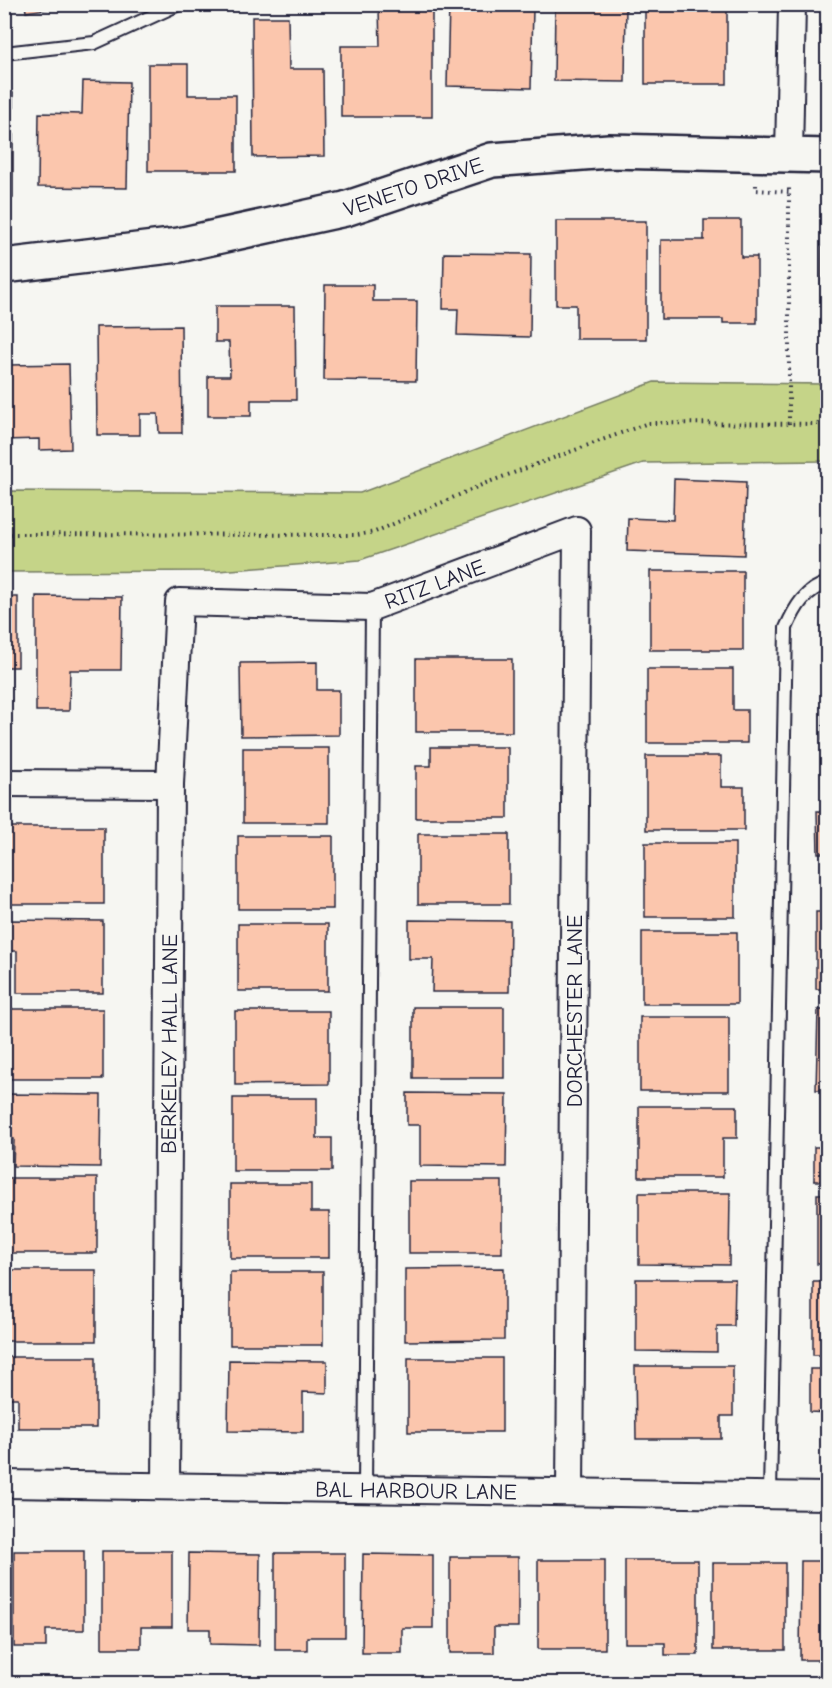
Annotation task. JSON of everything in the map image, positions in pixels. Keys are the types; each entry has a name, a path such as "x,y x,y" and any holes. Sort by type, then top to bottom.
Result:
{"street":[{"path":"789,155 792,4"},
{"name":"VENETO DRIVE","path":"4,266 179,245 345,209 492,160 609,151 828,156"},
{"name":"RITZ LANE","path":"179,602 372,607 578,530"},
{"name":"DORCHESTER LANE","path":"570,1492 578,530"},
{"name":"BERKELEY HALL LANE","path":"166,1486 170,784 179,602"},
{"path":"4,783 170,784"},
{"name":"BAL HARBOUR LANE","path":"4,1484 828,1496"}],"lane":[{"path":"4,54 94,43 180,4"},
{"path":"770,1495 786,628 795,606 816,586 828,583"},
{"path":"365,1489 372,607"}],"path":[{"path":"789,155 789,424"},
{"path":"4,534 357,535 375,532 486,483 648,423 828,424"}],"green space":[{"path":"654,382 827,384 827,461 643,463 360,560 218,571 5,572 5,491 360,493"}],"building":[{"path":"25,4 60,4 61,7 26,12"},
{"path":"449,4 533,9 531,88 447,86"},
{"path":"555,4 626,4 625,82 554,81"},
{"path":"645,4 727,4 727,84 645,84"},
{"path":"379,8 432,8 432,117 341,117 341,46 380,46"},
{"path":"252,17 288,17 289,69 323,69 324,156 253,157"},
{"path":"148,64 188,64 188,95 236,95 236,171 148,171"},
{"path":"83,81 129,82 127,188 38,187 39,113 82,114"},
{"path":"4,93 13,93 13,198 4,198"},
{"path":"704,220 741,220 741,257 757,257 757,323 723,323 723,319 661,319 661,240 704,240"},
{"path":"556,221 646,221 646,339 576,339 576,305 556,305"},
{"path":"822,225 828,225 828,324 821,324"},
{"path":"444,253 531,254 530,337 457,335 458,309 443,309"},
{"path":"325,285 373,285 373,301 417,301 416,381 324,380"},
{"path":"215,306 295,306 296,400 251,400 251,416 208,416 208,376 230,376 229,342 215,342"},
{"path":"181,326 182,433 159,433 158,414 140,414 140,435 97,435 96,327"},
{"path":"8,332 8,365 69,364 71,449 39,450 39,439 4,440 4,333"},
{"path":"825,471 828,471 828,550 826,550"},
{"path":"674,479 746,482 744,555 627,551 628,518 673,520"},
{"path":"650,571 743,571 743,650 650,650"},
{"path":"36,596 122,597 121,670 70,670 69,711 36,711"},
{"path":"4,597 18,597 18,667 4,667"},
{"path":"825,641 828,641 828,689 825,689"},
{"path":"416,659 512,659 512,732 416,732"},
{"path":"317,662 317,690 339,690 339,735 241,736 240,663"},
{"path":"647,669 733,669 733,710 747,710 747,743 647,743"},
{"path":"823,709 828,709 828,787 822,787"},
{"path":"431,747 508,747 508,818 416,818 416,766 431,766"},
{"path":"243,748 329,748 329,823 243,823"},
{"path":"646,756 721,756 721,787 744,787 744,830 646,830"},
{"path":"817,811 828,811 828,853 818,853"},
{"path":"8,827 104,827 104,904 8,904"},
{"path":"418,834 509,834 509,904 418,904"},
{"path":"238,836 333,836 333,909 238,909"},
{"path":"645,843 735,843 735,917 645,917"},
{"path":"816,912 828,912 828,989 816,989"},
{"path":"7,920 103,921 103,993 17,993 17,951 7,951"},
{"path":"409,920 510,921 509,992 432,992 433,959 409,959"},
{"path":"238,924 328,924 328,991 238,991"},
{"path":"642,932 737,932 737,1004 642,1004"},
{"path":"413,1007 504,1007 504,1078 413,1078"},
{"path":"4,1009 103,1009 103,1079 4,1079"},
{"path":"818,1010 828,1010 828,1090 816,1090"},
{"path":"235,1011 329,1011 329,1084 235,1085"},
{"path":"640,1017 729,1017 729,1091 640,1091"},
{"path":"407,1093 507,1094 506,1167 420,1166 420,1125 407,1125"},
{"path":"4,1094 101,1095 100,1167 13,1166 14,1139 4,1138"},
{"path":"233,1098 317,1098 317,1138 332,1138 332,1171 233,1171"},
{"path":"639,1106 737,1106 737,1138 723,1138 723,1177 639,1177"},
{"path":"825,1107 828,1107 828,1181 814,1181 814,1147 825,1147"},
{"path":"4,1178 97,1178 97,1253 4,1253"},
{"path":"409,1181 502,1181 502,1253 409,1253"},
{"path":"230,1184 311,1184 311,1212 329,1212 329,1258 230,1258"},
{"path":"639,1193 730,1193 729,1265 639,1264"},
{"path":"817,1194 828,1194 828,1264 817,1264"},
{"path":"504,1268 504,1340 405,1341 405,1269"},
{"path":"6,1270 96,1270 96,1341 6,1341"},
{"path":"230,1272 323,1272 323,1345 230,1345"},
{"path":"636,1279 735,1279 734,1326 717,1326 717,1352 636,1351"},
{"path":"813,1282 828,1282 828,1355 813,1355"},
{"path":"4,1357 96,1357 96,1428 18,1428 18,1398 4,1398"},
{"path":"408,1358 502,1358 502,1432 408,1432"},
{"path":"229,1360 327,1361 327,1393 303,1392 303,1432 228,1431"},
{"path":"635,1366 733,1366 733,1416 721,1416 721,1439 636,1439"},
{"path":"810,1369 828,1369 828,1413 810,1412"},
{"path":"14,1551 84,1551 84,1630 46,1630 46,1647 14,1647"},
{"path":"102,1551 172,1551 172,1627 141,1627 141,1648 102,1648"},
{"path":"189,1553 260,1554 259,1645 210,1644 210,1629 188,1629"},
{"path":"275,1553 345,1553 345,1637 307,1637 307,1650 275,1650"},
{"path":"363,1554 433,1555 433,1628 402,1628 402,1653 362,1653"},
{"path":"450,1557 518,1557 518,1627 494,1627 494,1653 450,1653"},
{"path":"538,1560 605,1560 605,1649 538,1649"},
{"path":"625,1560 698,1560 698,1655 665,1655 665,1643 625,1643"},
{"path":"801,1561 828,1561 828,1660 800,1660"},
{"path":"713,1563 785,1563 785,1650 713,1650"}]}
